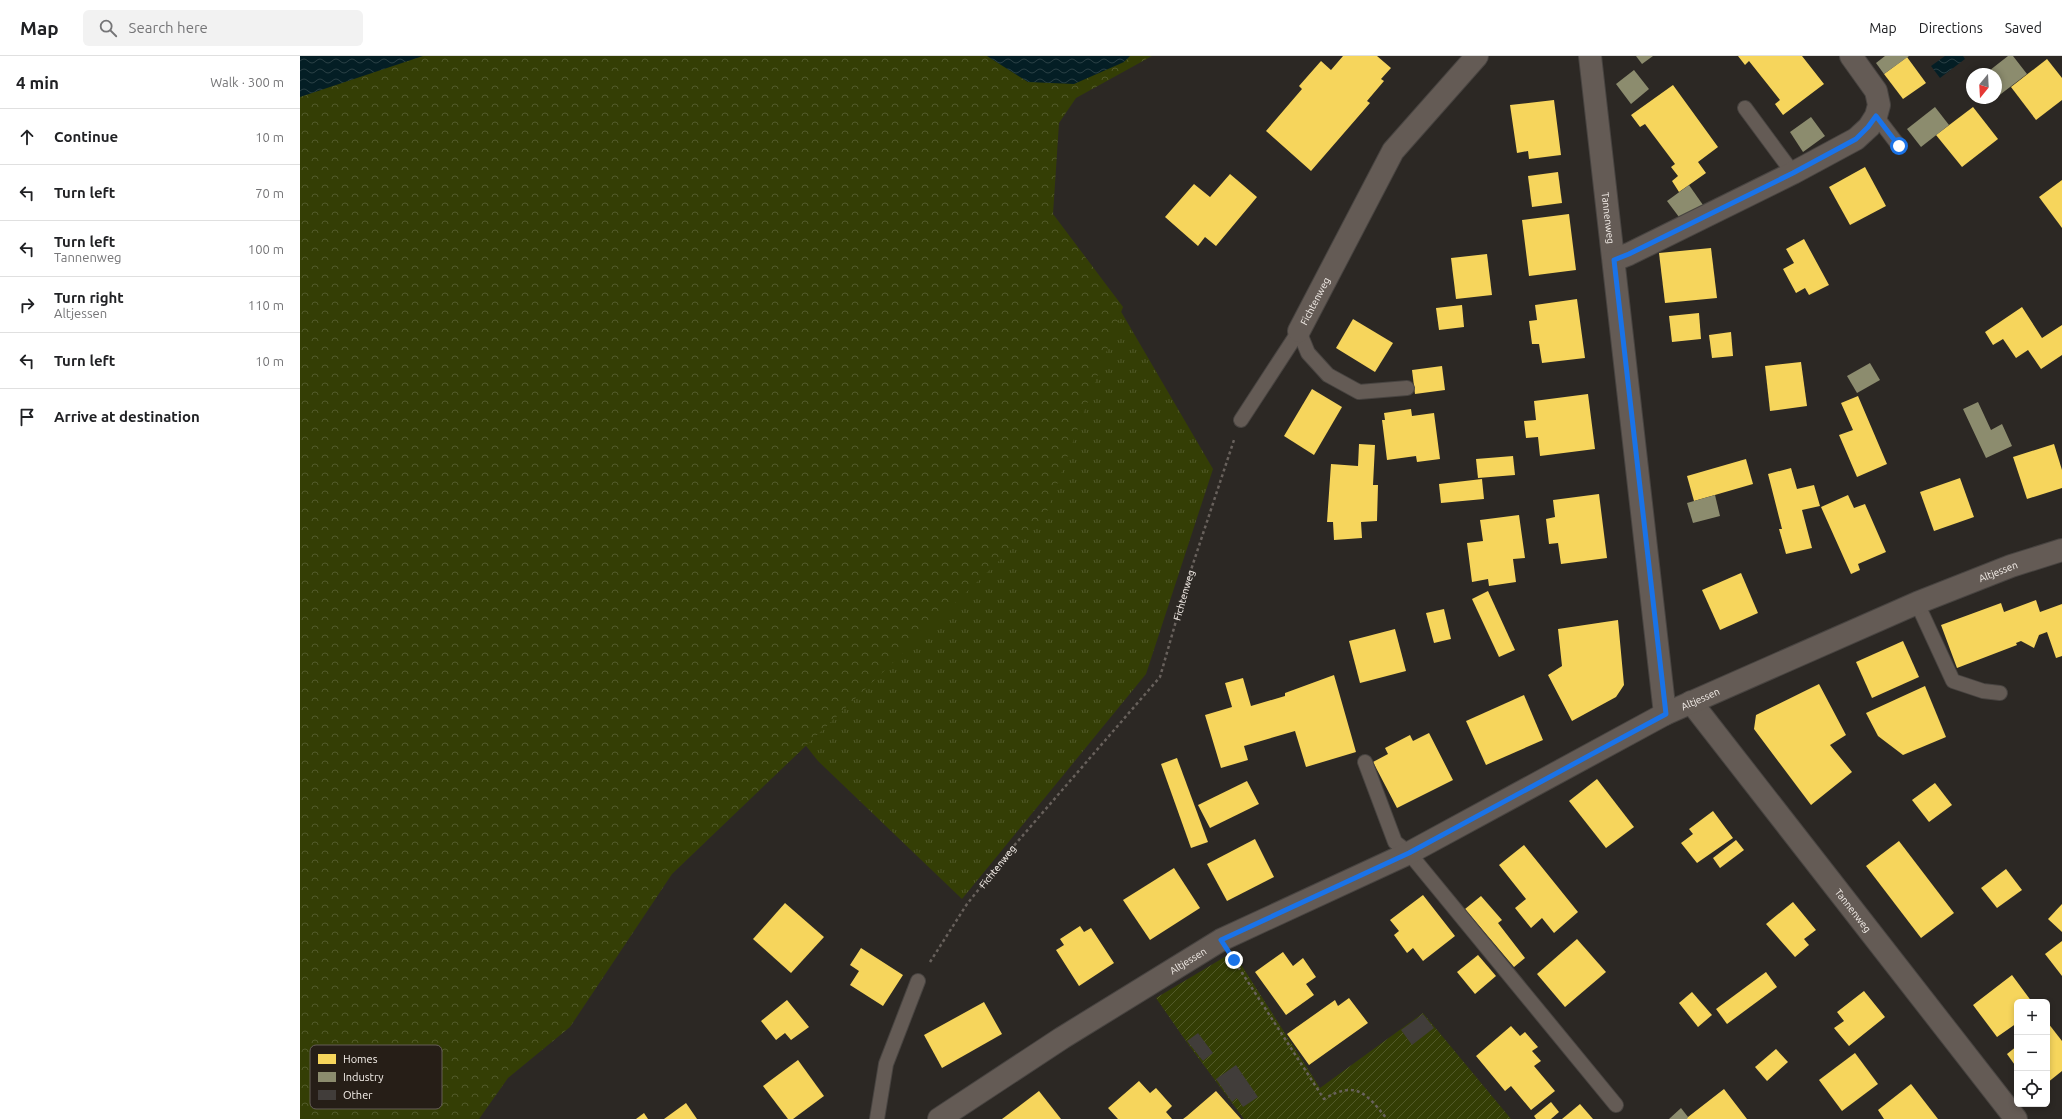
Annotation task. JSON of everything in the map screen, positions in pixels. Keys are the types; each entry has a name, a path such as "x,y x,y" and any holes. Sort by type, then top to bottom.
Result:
{"street":[{"name":"Fichtenweg","path":"1299,331 1393,151 1477,56"},
{"name":"Tannenweg","path":"1590,56 1666,714"},
{"path":"1614,260 1793,173 1856,139 1876,116 1879,104 1876,91 1851,56"},
{"name":"Altjessen","path":"939,1119 1062,1038 1221,940 1409,853 1666,714 1917,603 2011,566 2062,550"},
{"name":"Tannenweg","path":"1691,702 2016,1119"}],"lane":[{"path":"1745,108 1793,173"},
{"path":"1876,116 1899,146"},
{"path":"1299,331 1308,353 1328,375 1359,392 1407,388"},
{"name":"Fichtenweg","path":"1241,420 1299,331"},
{"path":"1917,603 1953,680 1983,691 2000,693"},
{"path":"1365,762 1395,842 1409,853 1616,1105"},
{"path":"877,1119 886,1064 918,981"},
{"path":"878,1050 886,1064"}],"path":[{"name":"Fichtenweg","path":"918,981 967,904 1012,848 1160,677 1188,579 1241,420"},
{"path":"1221,940 1324,1099 1339,1090 1352,1090 1373,1101 1388,1119"}],"green space":[{"path":"300,56 1152,56 1076,98 1059,123 1053,214 1123,307 1045,517 672,874 570,1027 508,1078 479,1119 300,1119"},
{"path":"1109,291 1213,469 1146,674 962,899 818,761 780,713"},
{"path":"1233,952 1320,1088 1423,1013 1511,1119 1244,1119 1156,998"}],"water":[{"path":"300,56 423,56 300,97"},
{"path":"987,56 1130,56 1124,62 1074,84 1028,82"},
{"path":"1945,56 1963,56 1965,59 1940,78 1931,66"}],"building: Homes":[{"path":"1343,56 1377,56 1391,68 1381,79 1384,81 1367,101 1370,103 1311,171 1266,131 1302,89 1299,86 1321,61 1331,70"},
{"path":"1738,56 1802,56 1824,84 1783,115 1775,104 1780,100 1749,61 1745,65"},
{"path":"1907,57 1926,83 1903,99 1884,74"},
{"path":"2047,59 2062,78 2062,100 2036,120 2011,87"},
{"path":"1673,85 1718,147 1698,162 1706,173 1679,192 1672,181 1678,176 1671,167 1675,164 1645,124 1640,127 1631,115"},
{"path":"1554,100 1561,155 1529,159 1528,151 1517,153 1510,105"},
{"path":"1973,107 1998,139 1962,167 1936,135"},
{"path":"1865,167 1886,206 1850,225 1829,187"},
{"path":"1558,172 1562,203 1532,207 1528,176"},
{"path":"1230,174 1257,197 1216,246 1205,237 1198,246 1165,217 1194,184 1210,197"},
{"path":"2062,180 2062,228 2039,197"},
{"path":"1569,214 1576,270 1529,276 1522,220"},
{"path":"1804,239 1829,285 1809,295 1805,288 1796,293 1783,269 1794,263 1786,249"},
{"path":"1711,248 1717,298 1665,303 1659,253"},
{"path":"1487,254 1492,295 1456,299 1451,258"},
{"path":"1577,299 1585,358 1542,363 1539,344 1532,344 1529,321 1537,320 1535,305"},
{"path":"1462,305 1464,327 1439,330 1436,308"},
{"path":"2022,307 2042,338 2062,325 2062,355 2041,369 2028,350 2016,358 2003,339 1993,345 1985,332"},
{"path":"1699,313 1701,339 1672,342 1669,316"},
{"path":"1353,319 1393,343 1375,372 1336,348"},
{"path":"1731,332 1733,356 1712,358 1709,335"},
{"path":"1801,362 1807,406 1770,411 1765,366"},
{"path":"1442,366 1445,390 1415,394 1412,370"},
{"path":"1312,389 1342,407 1314,455 1284,436"},
{"path":"1588,394 1595,449 1540,456 1538,437 1526,438 1524,421 1536,420 1534,401"},
{"path":"1858,396 1887,464 1857,477 1839,435 1853,430 1841,403"},
{"path":"1411,409 1412,416 1434,413 1440,459 1417,462 1416,456 1387,460 1382,420 1385,420 1384,413"},
{"path":"1359,444 1375,445 1373,485 1378,485 1377,521 1361,522 1362,538 1334,540 1333,522 1327,522 1331,464 1358,466"},
{"path":"2054,444 2062,470 2062,488 2027,499 2013,457"},
{"path":"1513,456 1515,475 1478,478 1476,459"},
{"path":"1746,459 1753,484 1694,501 1687,476"},
{"path":"1791,468 1797,489 1814,485 1820,506 1802,510 1812,548 1786,554 1779,529 1782,529 1768,474"},
{"path":"1960,478 1974,517 1934,531 1920,492"},
{"path":"1482,479 1484,499 1441,503 1439,484"},
{"path":"1599,494 1607,558 1561,564 1558,543 1549,544 1546,519 1555,517 1553,500"},
{"path":"1848,495 1854,508 1865,504 1886,552 1858,564 1860,570 1851,574 1821,507"},
{"path":"1519,515 1525,558 1513,559 1516,582 1489,586 1488,579 1472,582 1467,543 1483,541 1480,520"},
{"path":"1741,573 1758,613 1720,630 1702,590"},
{"path":"1488,591 1515,650 1499,657 1472,599"},
{"path":"2036,600 2040,612 2062,604 2062,656 2056,658 2047,632 2039,635 2034,648 2021,641 2016,643 2017,645 1957,668 1941,625 2001,603 2004,612"},
{"path":"1444,609 1451,639 1434,643 1426,613"},
{"path":"1618,620 1624,685 1616,697 1572,721 1548,675 1562,666 1558,629"},
{"path":"1395,629 1406,671 1360,683 1349,641"},
{"path":"1903,641 1919,677 1872,698 1856,662"},
{"path":"1334,675 1356,752 1306,767 1295,731 1244,746 1248,760 1221,768 1205,715 1232,707 1225,683 1243,678 1251,706 1285,696 1285,693"},
{"path":"1819,684 1846,735 1830,745 1852,772 1811,805 1754,729 1756,715"},
{"path":"1925,686 1946,737 1903,755 1878,736 1866,713"},
{"path":"1524,695 1543,740 1486,765 1466,721"},
{"path":"1429,733 1453,780 1397,808 1373,762 1388,754 1385,748 1410,735 1413,741"},
{"path":"1177,758 1208,842 1191,848 1161,764"},
{"path":"1597,779 1634,827 1606,848 1569,801"},
{"path":"1247,781 1259,804 1210,828 1198,805"},
{"path":"1935,783 1952,805 1929,822 1912,800"},
{"path":"1713,811 1733,838 1697,863 1681,843 1693,834 1689,829"},
{"path":"1255,839 1274,877 1227,901 1207,864"},
{"path":"1736,840 1744,850 1720,868 1713,858"},
{"path":"1899,841 1954,913 1921,938 1866,866"},
{"path":"1524,845 1578,912 1554,933 1542,918 1531,928 1515,908 1526,899 1499,865"},
{"path":"1174,868 1200,908 1150,940 1123,900"},
{"path":"2006,869 2022,890 1997,908 1981,888"},
{"path":"1423,895 1455,936 1423,961 1413,948 1407,953 1394,935 1399,931 1390,920"},
{"path":"1481,896 1502,920 1498,923 1525,958 1514,967 1465,909"},
{"path":"1793,902 1816,930 1804,939 1809,945 1795,957 1766,924"},
{"path":"785,903 824,937 791,973 753,939"},
{"path":"2062,904 2062,932 2048,919"},
{"path":"1080,926 1084,932 1091,928 1114,963 1079,986 1056,950 1064,945 1060,939"},
{"path":"1577,939 1606,972 1565,1007 1537,974"},
{"path":"2062,941 2062,976 2045,954"},
{"path":"861,948 903,975 883,1006 850,985 859,971 850,965"},
{"path":"1283,952 1293,966 1303,958 1316,977 1306,984 1314,995 1286,1015 1255,972"},
{"path":"1478,955 1496,976 1475,994 1457,972"},
{"path":"1766,972 1777,987 1727,1024 1716,1009"},
{"path":"2012,975 2030,999 2014,999 2014,1025 1997,1037 1973,1005"},
{"path":"1864,991 1885,1017 1849,1046 1834,1028 1844,1021 1837,1012"},
{"path":"1692,992 1712,1015 1698,1027 1679,1003"},
{"path":"1349,998 1368,1023 1309,1065 1287,1034 1335,1000 1338,1006"},
{"path":"787,1000 809,1027 791,1040 785,1033 776,1040 761,1021"},
{"path":"984,1002 1002,1034 942,1068 924,1035"},
{"path":"1511,1026 1520,1036 1525,1032 1538,1047 1532,1051 1541,1061 1534,1066 1555,1091 1531,1110 1511,1086 1505,1091 1476,1056"},
{"path":"2050,1026 2062,1041 2062,1071 2050,1081"},
{"path":"2014,1048 2014,1064 2007,1054"},
{"path":"1776,1049 1788,1062 1767,1081 1755,1067"},
{"path":"1855,1053 1878,1084 1842,1111 1819,1080"},
{"path":"798,1060 824,1096 793,1119 788,1119 763,1086"},
{"path":"1139,1081 1150,1093 1156,1088 1172,1106 1166,1112 1172,1119 1118,1119 1108,1108"},
{"path":"1911,1084 1938,1119 1884,1119 1878,1110"},
{"path":"1724,1089 1747,1119 1685,1119 1688,1117"},
{"path":"1039,1091 1061,1119 1002,1119"},
{"path":"1216,1091 1241,1119 1183,1119 1187,1116"},
{"path":"1551,1102 1559,1112 1551,1119 1536,1119 1534,1116"},
{"path":"686,1103 697,1119 664,1119"},
{"path":"1580,1104 1593,1119 1562,1119"},
{"path":"644,1113 648,1119 636,1119"}],"building: Industry":[{"path":"1636,56 1653,56 1642,64"},
{"path":"1885,56 1909,56 1884,74 1876,63"},
{"path":"2008,56 2013,56 2027,74 2002,93 2002,68 1993,68"},
{"path":"1634,70 1649,89 1631,104 1616,84"},
{"path":"1935,107 1949,125 1921,147 1907,129"},
{"path":"1811,117 1825,136 1803,152 1790,132"},
{"path":"1689,185 1703,205 1679,217 1667,201"},
{"path":"1870,363 1880,380 1857,393 1847,376"},
{"path":"1978,402 1991,430 2002,424 2012,446 1986,458 1963,409"},
{"path":"1715,495 1720,516 1693,523 1687,503"},
{"path":"1681,1108 1688,1117 1687,1119 1669,1119"}],"building: Other":[{"path":"1423,1014 1434,1028 1412,1045 1401,1030"},
{"path":"1198,1033 1213,1053 1203,1061 1187,1041"},
{"path":"1236,1065 1258,1097 1243,1107 1237,1098 1232,1102 1216,1079"}],"route":[{"path":"1234,960 1221,940 1409,853 1666,714 1614,260 1793,173 1856,139 1876,116 1899,146"}]}
